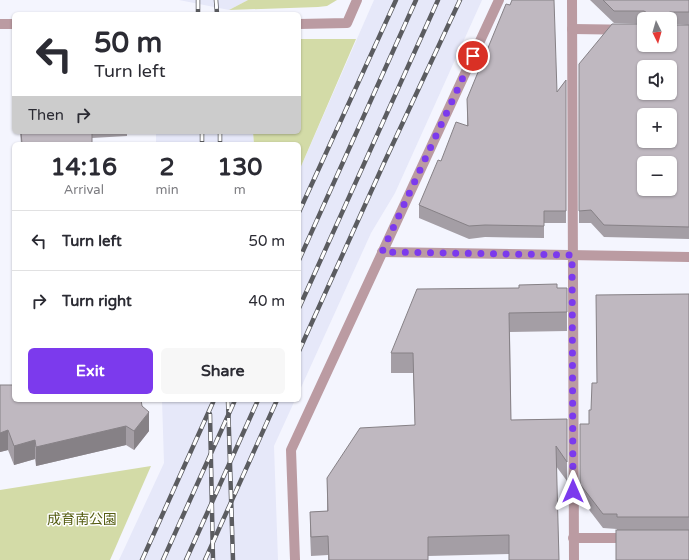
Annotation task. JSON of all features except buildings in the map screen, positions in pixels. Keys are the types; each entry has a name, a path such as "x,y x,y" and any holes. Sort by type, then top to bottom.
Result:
{"street":[{"path":"301,24 347,24 357,0"},
{"path":"295,560 291,450 499,0"},
{"path":"572,0 574,560"},
{"path":"0,24 12,24"},
{"path":"572,29 637,30"},
{"path":"382,252 689,257"},
{"path":"573,538 643,538"}],"shaded area":[{"path":"179,0 248,0 229,10"},
{"path":"374,0 482,0 395,193 371,233 301,388 301,166"},
{"path":"156,134 253,134 254,142 156,142"},
{"path":"162,402 294,402 274,446 278,560 119,560 164,463"}],"green space":[{"path":"248,0 337,0 327,6 318,7 229,10"},
{"path":"301,39 356,39 301,166 301,142 254,142 253,134 301,134"},
{"name":"成育南公園","path":"151,466 110,560 0,560 0,490"}],"railway":[{"path":"198,0 198,12"},
{"path":"216,0 217,12"},
{"path":"301,208 396,0"},
{"path":"301,256 416,0"},
{"path":"301,304 438,0"},
{"path":"301,347 460,0"},
{"path":"202,134 202,142"},
{"path":"220,134 220,142"},
{"path":"142,560 213,402"},
{"path":"228,402 233,560"},
{"path":"163,560 234,402"},
{"path":"186,560 257,402"},
{"path":"205,560 276,402"},
{"path":"210,414 213,560"}],"route":[{"path":"473,56 382,252 572,255 573,491"}]}
